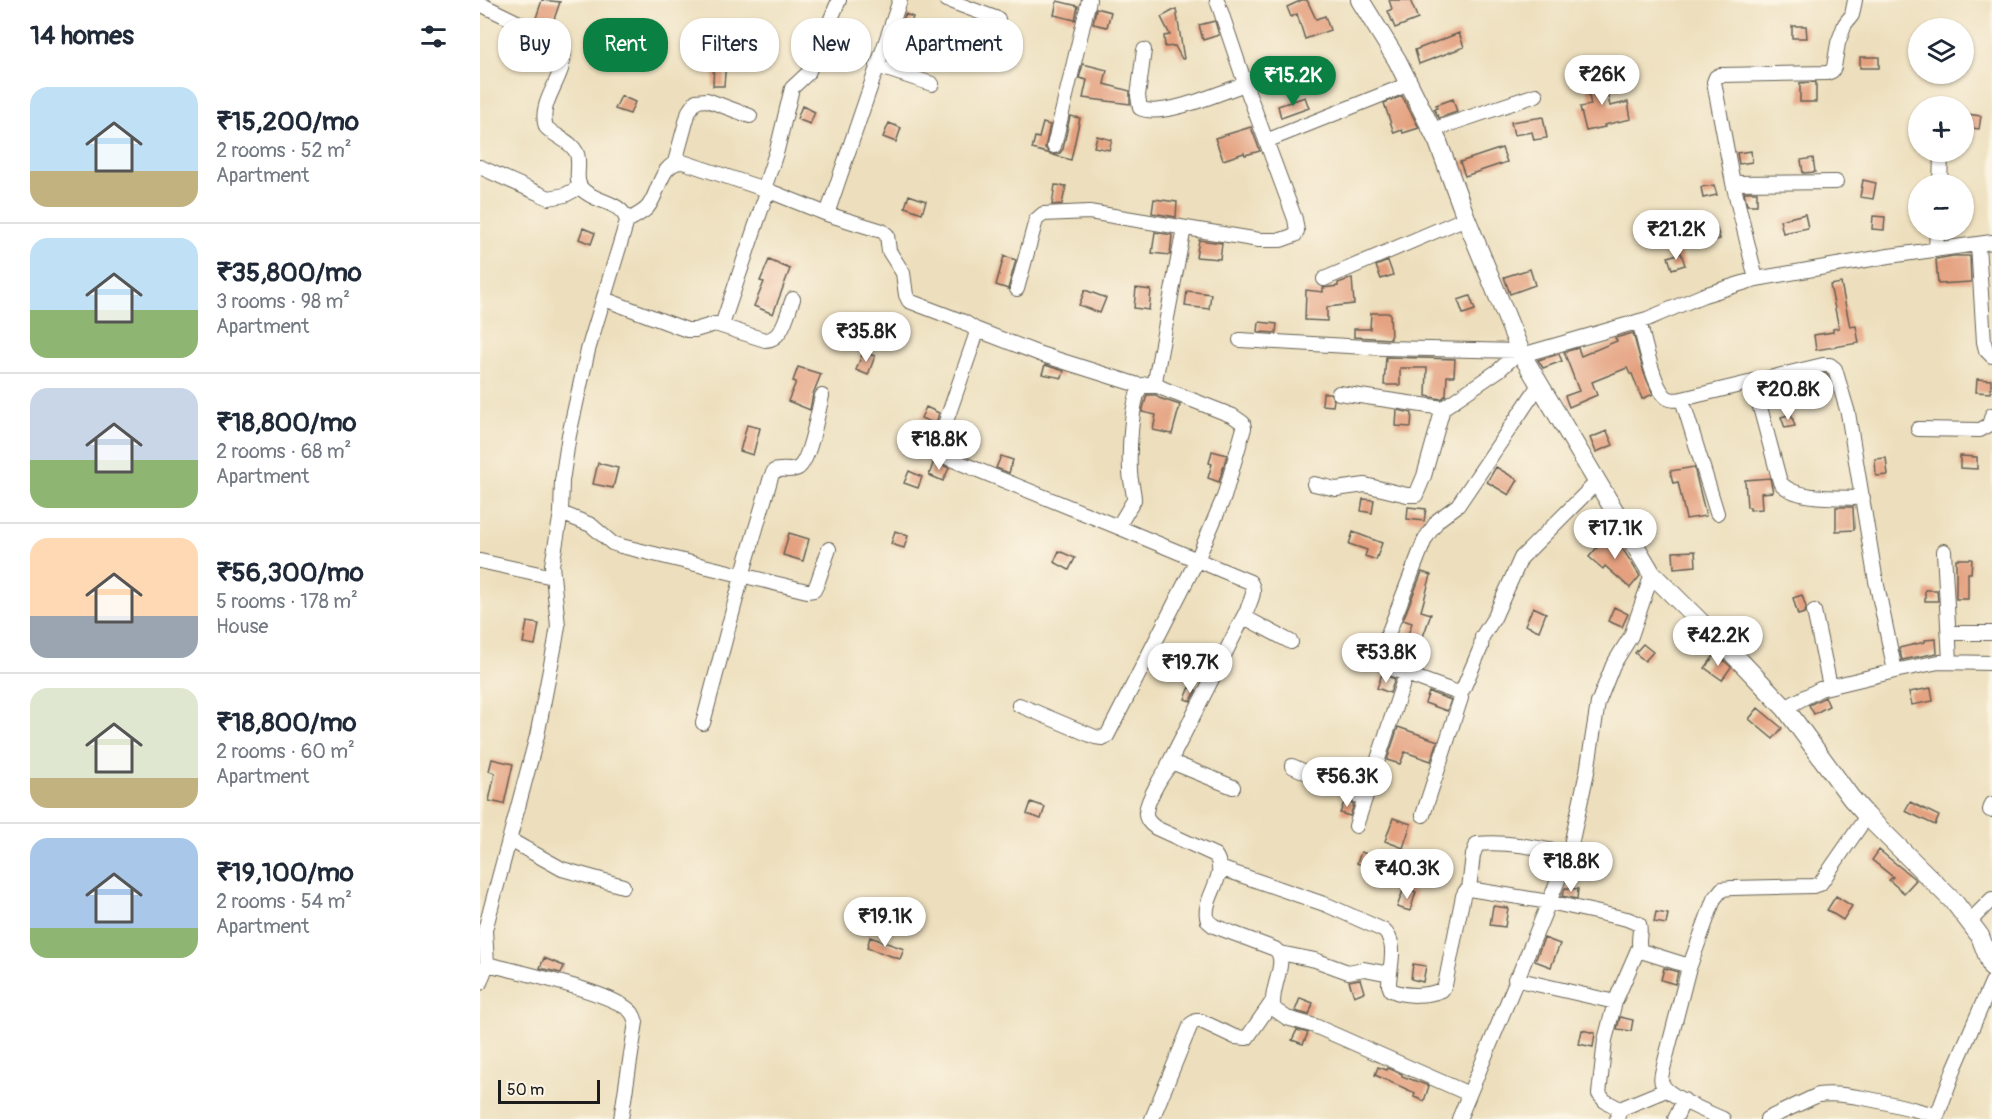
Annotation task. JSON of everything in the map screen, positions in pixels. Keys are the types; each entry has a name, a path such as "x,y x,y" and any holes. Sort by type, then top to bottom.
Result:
{"street":[{"path":"722,325 766,195 764,189 777,150 792,88 808,74 839,0"},
{"path":"827,214 900,0"},
{"path":"947,0 995,18"},
{"path":"1054,146 1089,0"},
{"path":"1017,289 1036,220 1043,214 1089,212 1272,241 1295,235 1297,231 1295,219 1245,84 1217,0"},
{"path":"1360,0 1397,60 1432,130 1521,353 1652,574 1785,708 1851,798 1955,903 1980,936 1992,968"},
{"path":"1756,279 1714,89 1716,77 1720,75 1800,75 1832,71 1843,28 1854,11 1855,0"},
{"path":"480,4 554,40 563,49 563,63 546,105 544,121 550,131 570,144 576,151 580,187 619,208 625,214 627,221 588,350 569,435 562,481 561,513 552,565 558,626 537,736 485,930 487,964 480,983"},
{"path":"1144,50 1138,96 1140,108 1145,111 1185,105 1245,84"},
{"path":"877,66 932,84"},
{"path":"1266,141 1409,84"},
{"path":"1432,130 1536,95"},
{"path":"627,221 647,208 666,170 675,162 688,111 696,101 707,100 750,116"},
{"path":"675,162 693,164 887,235 889,251 903,273 909,301 1040,354 1141,386 1157,383 1233,416 1243,423 1244,428 1224,497 1197,560 1107,736 1102,738 1095,736 1019,705"},
{"path":"480,167 549,198 565,195 580,187"},
{"path":"1733,183 1836,182"},
{"path":"1324,279 1466,218"},
{"path":"1157,383 1184,228"},
{"path":"1936,240 1936,250"},
{"path":"1240,340 1521,353 1639,321 1704,295 1756,279 1814,268 1985,243 1984,342 1986,350 1992,356"},
{"path":"604,299 687,330 715,324 765,340 777,337 793,299"},
{"path":"1639,321 1657,385 1669,399 1682,399 1823,365 1830,365 1835,369 1848,413 1875,576 1895,671"},
{"path":"975,329 976,335 938,445 941,455 1250,582 1254,588 1254,594 1245,614 1148,805 1147,818 1156,828 1215,855 1219,861 1220,868 1207,909 1208,921 1214,926 1275,949 1280,953 1315,960 1348,972 1365,969 1390,974"},
{"path":"1314,484 1336,489 1371,485 1407,495 1416,495 1425,476 1443,408 1521,353"},
{"path":"1754,381 1780,482 1784,488 1804,495 1863,498"},
{"path":"1459,693 1388,666 1383,661 1383,647 1425,539 1438,520 1458,505 1539,385"},
{"path":"1118,526 1134,500 1130,472 1134,407 1137,392 1141,386"},
{"path":"1339,393 1443,408"},
{"path":"704,723 742,576 771,477 774,471 798,468 803,462 822,396"},
{"path":"1682,399 1717,513"},
{"path":"1918,429 1980,430 1989,425 1992,415"},
{"path":"1459,693 1463,689 1481,647 1482,637 1494,618 1521,558 1597,482"},
{"path":"561,513 591,525 612,543 793,589 814,590 829,549"},
{"path":"1944,551 1950,661"},
{"path":"480,561 553,577"},
{"path":"1461,1118 1468,1094 1515,979 1569,854 1587,772 1598,703 1612,665 1631,636 1652,574"},
{"path":"1814,611 1830,686"},
{"path":"1245,614 1250,622 1291,642"},
{"path":"1949,633 1992,633"},
{"path":"1785,708 1801,698 1830,686 1927,664 1950,661 1992,663"},
{"path":"1356,826 1406,674"},
{"path":"1423,815 1460,705 1459,693"},
{"path":"1168,765 1174,763 1182,765 1233,787"},
{"path":"1292,766 1365,799"},
{"path":"1723,1119 1666,1090 1662,1083 1663,1069 1689,966 1718,892 1732,888 1820,884 1867,816"},
{"path":"510,840 562,869 623,886"},
{"path":"1220,868 1327,905 1383,930 1390,935 1392,942 1389,986 1391,990 1396,993 1426,994 1442,990 1445,986 1463,896 1469,889 1473,855 1477,844 1527,846 1569,854"},
{"path":"1469,889 1549,902 1635,922 1640,928 1639,946 1615,1002 1603,1048 1599,1089 1601,1098 1618,1114 1666,1090"},
{"path":"1970,921 1992,899"},
{"path":"1639,946 1641,951 1647,954 1689,966"},
{"path":"1152,1119 1191,1024 1201,1021 1235,1037 1247,1038 1272,1002 1281,959 1280,953"},
{"path":"487,964 596,994 632,1013 636,1022 621,1119"},
{"path":"1515,979 1615,1002"},
{"path":"1767,1119 1818,1095 1826,1094 1871,1101 1936,1117 1954,1067 1992,982"},
{"path":"1272,1002 1278,1013 1287,1018 1315,1026 1468,1094"},
{"path":"1675,1119 1684,1100"}],"building":[{"path":"542,0 560,2 554,18 536,18"},
{"path":"1307,0 1316,19 1325,16 1330,30 1305,39 1297,14 1291,17 1287,7"},
{"path":"1389,0 1410,0 1418,19 1395,28 1388,11 1392,9"},
{"path":"1057,1 1078,6 1075,20 1054,15"},
{"path":"1096,8 1111,12 1107,27 1093,24"},
{"path":"1176,9 1184,59 1175,46 1165,47 1164,36 1170,35 1161,17"},
{"path":"905,14 913,17 913,18 904,18"},
{"path":"1215,21 1219,35 1203,40 1199,25"},
{"path":"1792,26 1806,26 1807,38 1792,38"},
{"path":"1459,33 1464,47 1419,64 1415,50"},
{"path":"1860,57 1879,57 1879,68 1860,68"},
{"path":"1083,64 1107,70 1104,84 1130,91 1130,104 1083,98 1087,80 1079,78"},
{"path":"714,72 725,72 724,86 713,86"},
{"path":"1603,74 1610,106 1628,102 1631,119 1586,131 1580,107 1591,105 1585,78"},
{"path":"1816,82 1816,102 1800,102 1800,83"},
{"path":"621,96 635,102 630,114 615,109"},
{"path":"1402,96 1419,128 1394,133 1384,103"},
{"path":"1305,97 1309,108 1281,118 1278,106"},
{"path":"1453,99 1457,112 1439,118 1434,109 1437,108 1436,105"},
{"path":"802,106 815,112 810,124 797,119"},
{"path":"1974,115 1981,116 1979,129 1974,128"},
{"path":"1070,116 1080,118 1071,160 1053,155 1060,153 1063,149"},
{"path":"1543,117 1547,138 1534,140 1532,132 1514,135 1511,122"},
{"path":"889,123 901,128 896,142 883,137"},
{"path":"1043,123 1050,125 1045,148 1051,154 1032,149 1035,137 1039,138"},
{"path":"1251,127 1260,151 1245,155 1244,153 1223,160 1215,138"},
{"path":"1097,136 1112,140 1109,150 1094,147"},
{"path":"1502,148 1507,162 1465,176 1460,162"},
{"path":"1751,151 1752,162 1739,164 1737,153"},
{"path":"1813,158 1815,172 1803,173 1801,160"},
{"path":"1863,180 1876,183 1873,199 1860,197"},
{"path":"1055,185 1066,186 1062,204 1052,205"},
{"path":"1714,185 1717,195 1703,198 1701,187"},
{"path":"1744,192 1757,192 1757,205 1747,205"},
{"path":"909,195 926,201 922,213 905,207"},
{"path":"1154,199 1177,202 1176,217 1152,213"},
{"path":"1805,214 1808,228 1783,233 1780,220"},
{"path":"1873,216 1885,217 1884,230 1872,229"},
{"path":"583,228 595,233 591,244 579,239"},
{"path":"1717,229 1720,239 1707,242 1704,232"},
{"path":"1155,232 1172,235 1170,255 1152,253"},
{"path":"1199,240 1222,243 1220,259 1196,257"},
{"path":"1681,253 1685,265 1672,269 1668,257"},
{"path":"1004,256 1016,260 1008,289 996,285"},
{"path":"1970,256 1971,282 1938,284 1936,259"},
{"path":"769,260 790,269 773,314 754,306 764,282 760,281"},
{"path":"1388,261 1393,275 1381,279 1376,266"},
{"path":"1530,269 1535,285 1510,294 1504,277"},
{"path":"1352,278 1354,304 1327,307 1327,321 1305,320 1306,290 1323,292 1323,288 1338,286 1338,283"},
{"path":"1841,283 1850,327 1856,326 1859,343 1816,350 1814,335 1833,332 1833,329 1839,328 1830,285"},
{"path":"1136,288 1151,290 1149,310 1134,308"},
{"path":"1085,290 1106,298 1100,313 1079,305"},
{"path":"1187,291 1211,294 1209,309 1185,306"},
{"path":"1470,296 1475,310 1463,314 1458,300"},
{"path":"1371,313 1390,313 1391,339 1354,337 1354,329 1370,329"},
{"path":"1259,322 1277,324 1276,333 1258,332"},
{"path":"1633,333 1644,373 1653,394 1642,399 1632,374 1627,368 1592,382 1597,395 1569,407 1565,396 1579,391 1564,352 1578,348 1581,356 1617,341 1615,338"},
{"path":"863,352 875,356 868,375 856,370"},
{"path":"1559,354 1562,361 1543,368 1538,360"},
{"path":"1386,357 1455,359 1454,376 1447,376 1446,395 1441,399 1426,396 1427,368 1400,368 1400,385 1384,385"},
{"path":"1045,365 1064,371 1062,378 1042,374"},
{"path":"798,367 821,374 813,394 810,410 788,401 796,382 793,381"},
{"path":"1827,374 1831,389 1804,395 1800,380"},
{"path":"1977,379 1991,380 1991,393 1976,392"},
{"path":"1323,393 1330,393 1334,400 1333,406 1322,405"},
{"path":"1147,395 1156,395 1180,405 1172,434 1153,430 1156,415 1142,412"},
{"path":"926,407 939,413 936,424 921,418"},
{"path":"1397,410 1412,413 1411,427 1396,426"},
{"path":"1791,414 1795,426 1785,428 1781,417"},
{"path":"747,425 760,428 753,455 740,451"},
{"path":"1607,431 1613,445 1596,452 1590,438"},
{"path":"1212,451 1227,455 1219,482 1208,478 1212,464 1209,463"},
{"path":"1001,456 1013,460 1009,473 996,468"},
{"path":"1960,456 1977,457 1977,469 1960,468"},
{"path":"1886,458 1888,475 1876,476 1875,459"},
{"path":"934,461 949,468 943,481 929,475"},
{"path":"598,463 618,468 613,488 593,484"},
{"path":"1496,467 1518,480 1509,495 1487,482"},
{"path":"1694,467 1706,516 1686,519 1678,482 1673,483 1670,471"},
{"path":"909,471 922,477 918,488 904,483"},
{"path":"1770,478 1773,492 1761,493 1762,509 1750,510 1750,507 1747,507 1745,480"},
{"path":"1363,499 1374,500 1372,513 1361,511"},
{"path":"1408,507 1426,509 1424,521 1407,519"},
{"path":"1836,507 1853,507 1854,530 1836,531"},
{"path":"895,531 908,536 904,548 891,544"},
{"path":"1353,532 1382,543 1376,560 1365,556 1367,550 1349,544"},
{"path":"1610,532 1618,539 1640,576 1630,588 1605,566 1603,569 1589,557"},
{"path":"789,533 809,539 803,561 783,555"},
{"path":"1059,551 1075,558 1069,570 1054,562"},
{"path":"1695,551 1696,566 1674,568 1673,552"},
{"path":"1956,559 1972,559 1971,573 1968,573 1968,599 1956,599"},
{"path":"1422,572 1431,575 1421,611 1431,614 1419,648 1405,643 1412,623 1403,620"},
{"path":"1925,590 1937,590 1938,601 1925,601"},
{"path":"1802,595 1806,607 1805,613 1798,615 1793,598"},
{"path":"1533,607 1546,613 1539,631 1525,625"},
{"path":"1614,607 1628,614 1622,627 1608,621"},
{"path":"527,622 539,624 535,645 523,643"},
{"path":"1936,639 1937,653 1902,660 1899,648"},
{"path":"1643,644 1653,652 1645,661 1635,653"},
{"path":"1411,653 1422,657 1418,669 1407,665"},
{"path":"1716,653 1731,667 1722,680 1705,668"},
{"path":"1382,674 1395,679 1390,693 1377,688"},
{"path":"1190,687 1196,690 1191,701 1185,699"},
{"path":"1931,688 1933,701 1912,705 1909,692"},
{"path":"1429,692 1451,700 1447,711 1425,703"},
{"path":"1825,697 1829,706 1814,714 1809,705"},
{"path":"1758,708 1782,728 1773,739 1749,719"},
{"path":"1398,727 1438,741 1431,761 1405,752 1400,764 1387,760"},
{"path":"492,759 513,764 504,804 489,801 495,773 489,771"},
{"path":"1345,800 1354,804 1350,816 1340,813"},
{"path":"1031,802 1045,807 1041,819 1027,814"},
{"path":"1910,802 1939,816 1935,825 1905,811"},
{"path":"1393,818 1411,824 1403,848 1385,841"},
{"path":"1879,850 1916,880 1904,893 1889,880 1893,877 1872,860"},
{"path":"1361,852 1373,856 1369,868 1357,863"},
{"path":"1404,888 1416,892 1410,911 1397,907"},
{"path":"1565,888 1578,889 1577,899 1562,896"},
{"path":"1836,896 1852,906 1843,920 1827,910"},
{"path":"1493,906 1508,908 1505,927 1490,925"},
{"path":"1656,912 1668,914 1666,924 1654,922"},
{"path":"870,937 904,949 900,959 867,948"},
{"path":"1544,938 1560,944 1551,967 1535,961"},
{"path":"544,958 564,966 561,973 540,968"},
{"path":"1413,964 1426,966 1423,982 1411,979"},
{"path":"1664,968 1678,972 1675,984 1661,980"},
{"path":"1360,979 1364,992 1354,996 1349,981"},
{"path":"1300,998 1313,1003 1309,1015 1295,1011"},
{"path":"1620,1017 1633,1020 1631,1031 1617,1029"},
{"path":"1297,1030 1308,1033 1303,1044 1292,1040"},
{"path":"1582,1030 1595,1033 1593,1047 1579,1044"},
{"path":"1378,1067 1387,1070 1388,1068 1429,1086 1424,1101 1414,1097 1415,1093 1375,1075"}]}
